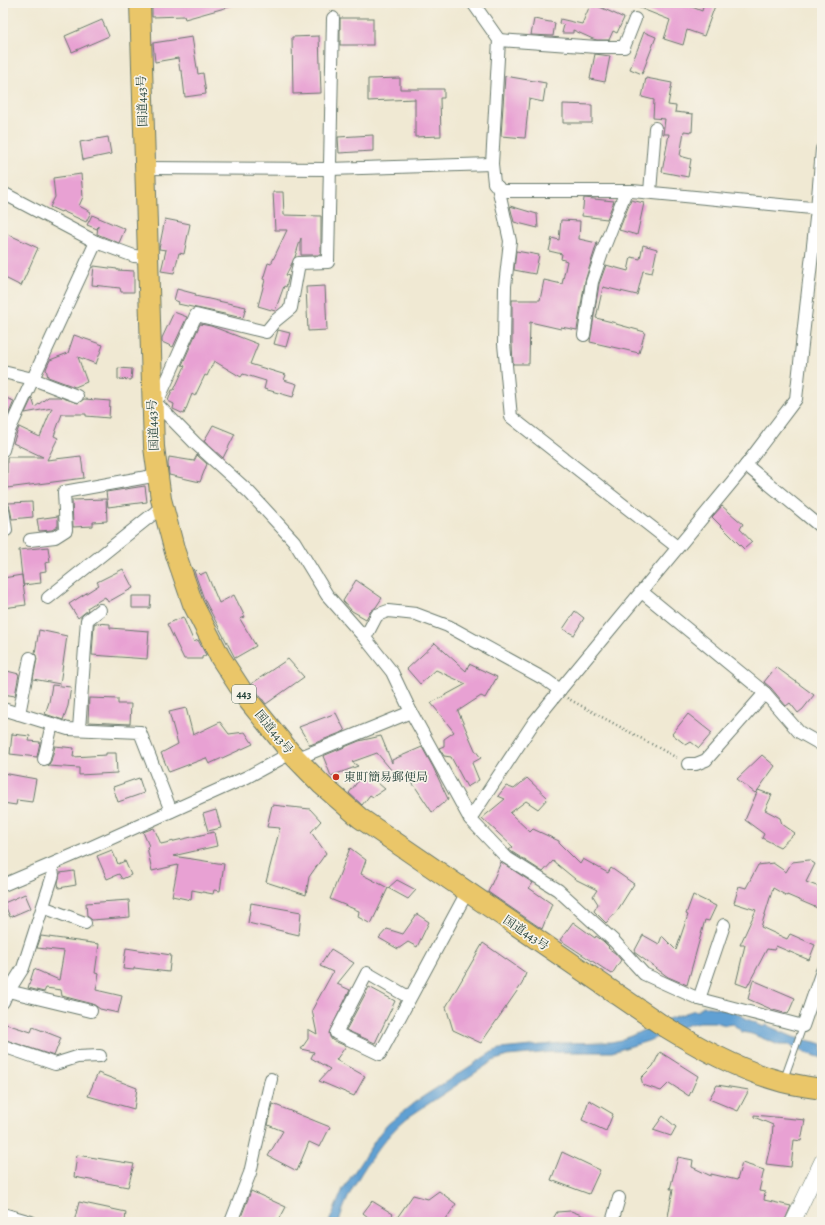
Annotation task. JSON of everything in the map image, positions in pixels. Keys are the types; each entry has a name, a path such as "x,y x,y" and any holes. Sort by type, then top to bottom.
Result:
{"highway":[{"name":"国道443号","path":"140,3 152,399 154,447 158,475 163,506 175,552 193,604 217,650 248,700 291,753 322,785 360,818 659,1023 709,1053 742,1068 783,1082 822,1089"}],"street":[{"path":"473,3 499,40 492,164 494,182 501,191 650,192 820,209"},
{"path":"333,18 328,262 299,263 291,308 275,321 266,332 196,315 160,396 152,399 195,443 249,492 294,541 327,595 365,638 392,672 470,819 507,858 558,890 614,941 644,974 699,999 803,1026 822,971"},
{"path":"499,40 597,47 624,47 635,20"},
{"path":"650,192 655,128"},
{"path":"470,819 534,722 746,465 796,399 820,209 822,149"},
{"path":"144,168 329,169 492,164"},
{"path":"498,187 510,241 505,286 504,344 511,417 677,547"},
{"path":"584,335 592,282 626,191"},
{"path":"3,193 96,242 134,256 147,257"},
{"path":"3,450 7,434 96,242"},
{"path":"3,372 33,379 77,396"},
{"path":"746,465 822,528"},
{"path":"30,540 55,537 66,530 64,492 158,475"},
{"path":"48,598 163,506"},
{"path":"3,509 6,530 3,531"},
{"path":"642,592 765,693 799,732 822,745"},
{"path":"79,729 87,620 100,610"},
{"path":"365,638 377,615 388,611 416,614 448,626 546,680 560,690"},
{"path":"19,714 30,658"},
{"path":"688,764 696,764 706,760 765,693"},
{"path":"3,709 68,729 140,732 171,811"},
{"path":"3,885 247,777 291,753 303,756 412,712"},
{"path":"44,759 52,724"},
{"path":"51,865 53,875 23,968 6,997 91,1011"},
{"path":"410,998 367,973 336,1033 380,1054 467,892"},
{"path":"43,907 85,923"},
{"path":"699,999 724,925"},
{"path":"3,1046 55,1064 77,1057 100,1056"},
{"path":"230,1222 250,1173 271,1079"},
{"path":"793,1222 822,1161"},
{"path":"612,1222 619,1198"},
{"path":"3,1214 31,1222"}],"lane":[{"path":"783,1082 803,1026"}],"path":[{"path":"560,690 565,696 584,708 688,764"}],"water":[{"path":"703,1006 735,1012 749,1020 758,1022 757,1024 764,1027 766,1025 793,1037 822,1044 822,1058 801,1051 790,1045 779,1045 752,1034 742,1032 733,1024 726,1025 714,1022 690,1024 648,1041 612,1052 553,1052 507,1056 493,1061 407,1118 397,1127 376,1151 357,1180 343,1209 339,1222 329,1222 343,1189 380,1133 388,1124 415,1102 492,1052 500,1049 563,1043 611,1042 621,1040 665,1020 699,1010 699,1008"}],"building":[{"path":"152,3 232,3 232,6 185,19 184,16 152,17"},
{"path":"591,3 624,18 617,33 613,31 609,40 597,40 573,30 573,33 562,33 564,25 559,23 560,19 582,24"},
{"path":"627,3 682,3 702,11 704,3 716,3 704,36 687,30 683,45 664,39 670,20"},
{"path":"340,18 373,18 373,45 340,45"},
{"path":"534,19 555,23 553,36 531,35"},
{"path":"102,20 109,36 72,52 65,36"},
{"path":"644,32 656,37 642,74 630,69"},
{"path":"319,36 321,93 293,94 292,37"},
{"path":"192,37 198,74 203,73 206,94 185,97 182,71 180,71 178,58 155,62 153,43"},
{"path":"595,54 610,56 605,82 590,79"},
{"path":"505,76 546,83 543,102 529,99 525,138 501,136"},
{"path":"400,78 400,89 444,89 444,98 440,98 441,136 415,137 415,99 368,101 368,79"},
{"path":"646,78 672,83 668,105 676,106 675,112 693,114 692,132 684,131 680,156 691,159 688,177 662,172 669,134 663,134 665,119 653,118 654,100 642,97"},
{"path":"563,104 592,105 592,123 563,123"},
{"path":"373,135 373,151 339,153 338,137"},
{"path":"108,137 111,154 83,160 80,142"},
{"path":"81,174 83,197 79,206 91,212 86,222 50,207 55,197 53,178"},
{"path":"273,192 283,192 284,215 321,216 321,255 301,255 301,238 295,257 286,275 289,276 286,287 284,286 275,311 258,306 265,280 263,279 268,263 271,264 287,230 275,230"},
{"path":"584,198 614,201 607,219 582,216"},
{"path":"631,200 644,203 637,235 619,230"},
{"path":"510,206 537,214 538,228 514,222"},
{"path":"92,215 125,229 119,243 97,234 98,226 97,229 87,225"},
{"path":"165,219 190,224 184,254 179,253 174,273 161,271 166,250 159,249"},
{"path":"561,220 580,221 579,239 597,243 585,281 577,330 561,327 561,329 530,322 529,364 513,364 512,300 540,300 544,280 562,284 567,261 561,259 562,254 549,251 552,238 559,240"},
{"path":"3,232 38,248 21,286 3,277"},
{"path":"643,245 657,249 652,273 643,271 637,295 603,287 596,318 645,332 639,353 590,342 599,284 606,265 628,271 631,257 640,259"},
{"path":"516,251 539,255 535,274 514,270"},
{"path":"94,266 134,271 134,292 121,292 120,288 92,285"},
{"path":"325,286 327,330 308,331 306,287"},
{"path":"177,289 196,294 195,296 246,307 243,318 178,304 179,302 174,300"},
{"path":"174,312 187,317 173,347 162,342 162,338"},
{"path":"200,324 211,326 258,344 250,364 286,375 284,380 297,384 293,397 264,389 266,381 243,374 241,377 214,361 207,376 205,375 195,396 192,394 184,414 173,409 174,404 168,401 172,390 174,390 185,366 182,365"},
{"path":"278,330 290,333 286,347 274,344"},
{"path":"74,335 103,345 96,364 78,357 87,382 75,387 48,377 46,369 50,360 68,353"},
{"path":"118,368 132,369 131,380 118,379"},
{"path":"3,397 14,401 7,418 3,418"},
{"path":"48,397 60,397 78,403 84,399 110,401 109,418 86,416 86,414 62,414 54,436 58,438 47,460 81,456 84,478 7,488 7,457 43,457 13,443 19,427 40,437 52,408 25,413 32,398 35,407"},
{"path":"213,425 235,434 223,458 204,441"},
{"path":"197,455 207,464 200,482 169,475 169,457 194,461"},
{"path":"145,486 147,502 108,507 106,492"},
{"path":"106,499 107,521 93,522 93,526 73,527 72,500"},
{"path":"32,502 33,517 12,519 8,503"},
{"path":"722,506 743,524 740,529 752,542 744,549 712,517"},
{"path":"58,516 58,526 52,530 39,531 37,519"},
{"path":"48,547 50,562 45,563 46,571 40,572 41,583 23,585 19,550"},
{"path":"193,568 200,575 206,572 219,603 234,595 245,617 240,619 256,646 235,658 204,599"},
{"path":"123,569 133,588 108,602 105,597 87,608 88,610 78,618 69,604 99,585 97,582"},
{"path":"22,575 26,605 3,608 3,578"},
{"path":"356,580 382,598 366,619 352,611 343,601"},
{"path":"132,596 151,596 150,608 132,608"},
{"path":"575,611 584,618 574,635 563,629"},
{"path":"183,617 194,642 198,640 206,655 202,657 202,659 184,659 167,624"},
{"path":"94,624 110,624 110,628 149,631 147,659 92,655"},
{"path":"39,630 67,636 60,684 33,679 37,659 35,653"},
{"path":"435,643 466,671 469,664 497,677 485,698 481,696 458,711 475,750 481,758 472,763 479,780 467,787 451,757 444,756 439,748 444,746 444,739 454,732 431,703 466,684 436,670 420,684 407,669"},
{"path":"288,659 304,677 266,704 251,684"},
{"path":"776,667 814,695 798,713 790,703 786,706 764,682"},
{"path":"3,670 19,674 15,696 3,694"},
{"path":"52,685 71,687 68,706 63,720 45,714"},
{"path":"89,698 118,699 118,704 131,704 130,724 88,722"},
{"path":"186,708 193,735 220,722 229,734 245,732 253,744 209,764 206,758 169,772 161,753 178,744 169,712"},
{"path":"336,713 345,731 310,745 299,727"},
{"path":"688,714 712,733 699,748 691,742 686,745 672,734"},
{"path":"12,734 30,736 29,741 40,742 37,757 10,754"},
{"path":"381,736 392,763 392,760 422,747 448,799 432,812 403,771 393,772 377,753 352,762 358,766 331,776 323,756 359,741"},
{"path":"55,746 74,748 73,757 116,753 117,773 79,775 79,768 48,766"},
{"path":"762,755 775,766 755,793 737,779"},
{"path":"365,772 385,789 373,797 370,795 362,805 349,793"},
{"path":"3,773 36,779 32,802 17,800 16,805 3,803"},
{"path":"139,778 144,793 118,802 113,787"},
{"path":"527,778 548,798 538,809 526,801 510,813 530,832 533,829 559,841 559,843 580,864 583,859 608,873 611,868 634,884 617,911 606,923 594,911 598,904 593,896 597,890 575,879 553,861 543,872 509,850 513,847 482,818 505,799 498,796 506,786 514,789"},
{"path":"758,790 772,795 765,810 780,818 782,824 795,833 780,847 762,838 764,834 745,820"},
{"path":"272,805 310,809 321,821 311,832 326,853 309,877 306,895 266,882 280,828 267,827"},
{"path":"216,810 221,828 208,831 203,814"},
{"path":"154,828 161,844 214,832 217,846 173,856 224,864 220,891 214,890 213,894 192,890 191,900 172,896 178,865 152,871 147,847 149,846 143,832"},
{"path":"350,848 366,860 361,874 388,888 371,924 358,917 359,911 330,899"},
{"path":"112,850 118,864 125,861 131,875 122,879 119,874 107,879 97,856"},
{"path":"809,860 815,864 806,882 822,888 822,910 787,896 773,888 761,927 787,939 790,934 815,945 809,960 776,946 774,950 767,949 747,987 736,983 745,945 740,945 756,910 734,903 739,886 746,888 758,865 773,863 786,872 792,862"},
{"path":"501,862 533,883 529,888 552,904 542,929 488,892"},
{"path":"74,871 76,885 59,888 58,883 60,873"},
{"path":"397,880 416,890 408,899 388,888"},
{"path":"25,894 31,908 10,917 4,903"},
{"path":"693,895 716,906 709,921 705,920 687,985 668,977 634,952 643,935 659,944 662,936 676,950"},
{"path":"129,900 130,917 92,920 87,916 86,903"},
{"path":"251,903 301,912 299,935 248,923"},
{"path":"417,914 429,922 417,947 408,942 398,949 379,938 387,929 403,934"},
{"path":"573,922 595,938 596,936 603,941 621,960 612,974 560,940"},
{"path":"41,936 99,944 95,973 99,974 96,990 122,996 118,1013 100,1009 93,1004 62,996 61,990 46,988 44,992 28,988 34,969 59,980 64,951 37,948"},
{"path":"483,943 526,973 522,984 481,1043 453,1030 446,1007"},
{"path":"126,948 171,955 169,972 134,968 134,970 123,969"},
{"path":"331,949 354,963 337,984 350,990 329,1033 332,1040 346,1046 336,1060 365,1076 354,1096 319,1081 330,1069 311,1058 314,1052 301,1049 308,1039 308,1029 317,1034 312,1010 333,972 320,966"},
{"path":"753,980 795,998 788,1014 773,1010 748,999"},
{"path":"369,987 395,1001 375,1043 346,1030"},
{"path":"3,1023 31,1032 33,1027 61,1038 54,1056 3,1039"},
{"path":"660,1052 698,1076 689,1096 669,1083 661,1091 643,1085 641,1078 653,1066"},
{"path":"98,1073 137,1088 134,1109 88,1096"},
{"path":"717,1085 749,1090 738,1111 709,1099"},
{"path":"589,1100 613,1114 606,1131 582,1120"},
{"path":"273,1104 330,1127 320,1147 309,1142 297,1171 268,1156 283,1131 268,1125"},
{"path":"754,1115 805,1120 801,1141 794,1140 791,1167 766,1164 772,1138 773,1125 754,1117"},
{"path":"663,1116 676,1127 671,1136 653,1130"},
{"path":"562,1152 600,1170 589,1194 551,1180"},
{"path":"77,1155 134,1164 128,1187 74,1177"},
{"path":"678,1157 693,1160 692,1167 711,1176 711,1174 737,1180 742,1163 764,1170 759,1191 765,1192 764,1200 791,1206 784,1222 667,1222 673,1189 670,1189"},
{"path":"251,1191 286,1207 278,1222 239,1222"},
{"path":"439,1191 456,1204 444,1222 394,1222 413,1195 428,1199"},
{"path":"372,1201 393,1214 387,1222 374,1222 363,1213"},
{"path":"79,1202 126,1212 125,1222 74,1222"},
{"path":"571,1211 597,1221 551,1222 557,1212"}],"place":[{"name":"東町簡易郵便局","path":"336,777"}]}
